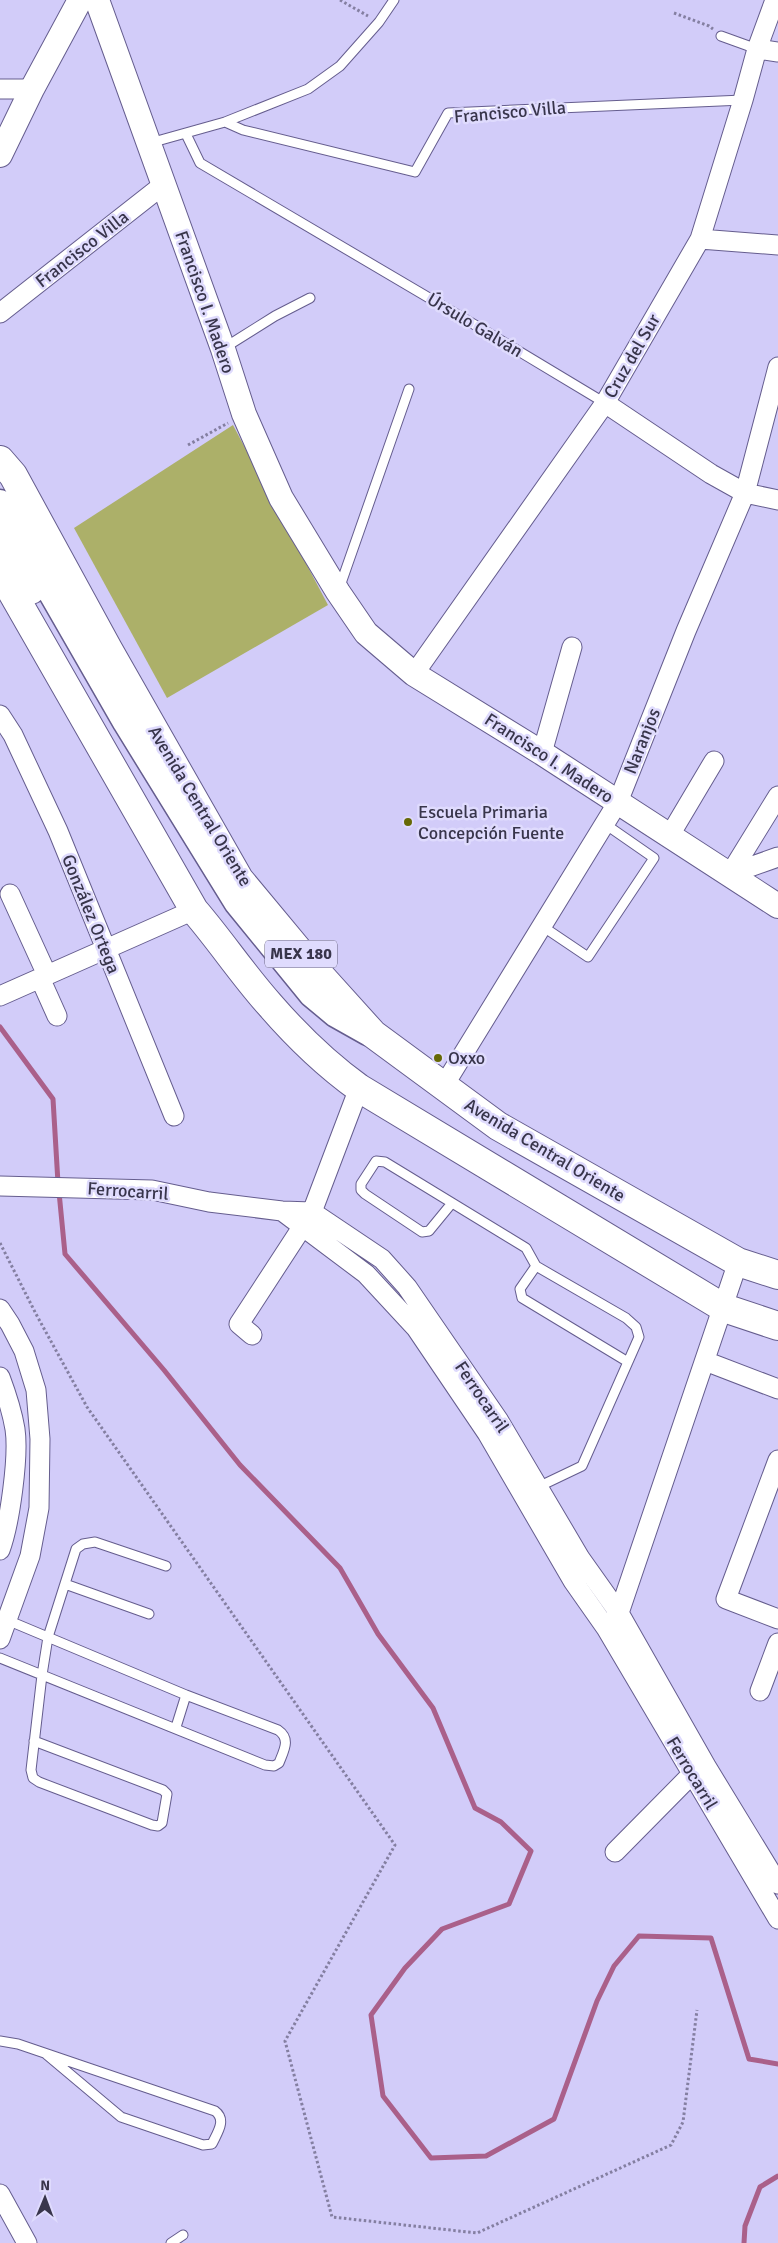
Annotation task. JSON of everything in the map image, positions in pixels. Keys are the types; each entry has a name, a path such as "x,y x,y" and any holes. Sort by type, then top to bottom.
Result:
{"main road":[{"name":"Avenida Central Oriente","path":"0,460 13,475 108,649 240,879 308,962 373,1034 498,1126 738,1262 778,1275"},
{"path":"0,503 117,726 220,940"},
{"path":"0,534 117,726 237,902 312,994 336,1014 373,1034"},
{"name":"MEX 180","path":"0,571 194,910 220,940 270,1006 336,1072 359,1088 724,1308 778,1326"}],"street":[{"path":"0,155 32,89 80,0"},
{"name":"Francisco I. Madero","path":"97,0 223,349 244,414 280,498 338,592 366,633 414,674 542,753 778,906"},
{"name":"Cruz del Sur","path":"414,674 605,404 700,238 757,49 775,0"},
{"path":"757,49 778,52"},
{"path":"0,89 32,89"},
{"name":"Francisco Villa","path":"0,313 164,184"},
{"path":"700,238 778,245"},
{"name":"Naranjos","path":"443,1087 618,802 686,631 745,493 778,366"},
{"name":"Úrsulo Galván","path":"605,404 711,474 745,493 778,500"},
{"path":"542,753 572,647"},
{"name":"González Ortega","path":"0,715 13,736 58,832 174,1116"},
{"path":"670,835 714,761"},
{"path":"730,874 778,796"},
{"path":"730,874 778,857"},
{"path":"10,894 57,1016"},
{"path":"0,996 194,910"},
{"path":"252,1335 239,1324 312,1212 359,1088"},
{"name":"Ferrocarril","path":"1,1187 152,1190 209,1202 282,1212 312,1212 382,1259 407,1288 499,1421 580,1558 619,1613 706,1766 778,1884"},
{"name":"Ferrocarril","path":"282,1212 366,1274 416,1328 487,1433 573,1581 606,1628 778,1919"},
{"path":"606,1628 619,1613 724,1308 738,1262"},
{"path":"0,1294 5,1317 24,1351 36,1390 40,1439 39,1508 30,1556 0,1639"},
{"path":"705,1362 778,1389"},
{"path":"0,1377 15,1430 14,1470 5,1496 0,1550"},
{"path":"778,1460 726,1599 778,1619"},
{"path":"5,1496 39,1508"},
{"path":"760,1690 778,1643"},
{"path":"615,1852 692,1774"},
{"path":"0,2194 27,2243"}],"lane":[{"path":"148,143 225,122 308,89 340,66 379,22 394,0"},
{"path":"721,36 757,49"},
{"name":"Francisco Villa","path":"225,122 243,130 415,172 448,113 743,100"},
{"name":"Úrsulo Galván","path":"186,134 200,163 492,335 605,404"},
{"path":"223,349 275,316 310,298"},
{"path":"338,592 409,388"},
{"path":"542,926 588,957 654,858 605,824"},
{"path":"452,1203 429,1231 422,1232 365,1194 361,1190 361,1184 376,1161 380,1160 452,1203 526,1248 536,1266 626,1318 636,1327 639,1337 582,1466 538,1487"},
{"path":"536,1266 520,1289 522,1298 628,1362"},
{"path":"34,1741 163,1790 167,1794 167,1800 162,1823 158,1826 152,1825 39,1782 33,1778 31,1770 34,1741 42,1675 48,1637 76,1549 83,1544 95,1542 166,1566"},
{"path":"66,1584 149,1614"},
{"path":"0,1658 176,1727 265,1765 274,1766 279,1763 287,1742 284,1734 278,1730 186,1695 7,1620"},
{"path":"176,1727 186,1695"},
{"path":"0,2041 18,2044 215,2111 220,2114 222,2120 212,2144 203,2145 121,2118 46,2054"},
{"path":"171,2243 183,2235"}],"path":[{"path":"340,0 379,22"},
{"path":"674,13 709,26 721,36"},
{"path":"188,445 244,414"},
{"path":"0,1243 87,1407 395,1844 285,2041 332,2217 477,2233 671,2145 683,2122 696,2010"}],"green space":[{"path":"233,425 328,605 167,698 74,528"}],"waterway":[{"path":"0,1027 53,1099 58,1183"},
{"path":"59,1192 65,1254 164,1370 240,1465 340,1568 378,1634 433,1708 475,1808 501,1822 531,1851 509,1904 442,1929 405,1968 371,2015 383,2096 431,2158 486,2156 554,2119 597,2001 614,1966 639,1936 711,1938 749,2059 778,2064"},
{"path":"744,2243 745,2226 760,2187 778,2176"}],"place":[{"name":"Escuela Primaria Concepción Fuente","path":"408,822"},
{"name":"Oxxo","path":"438,1058"}]}
